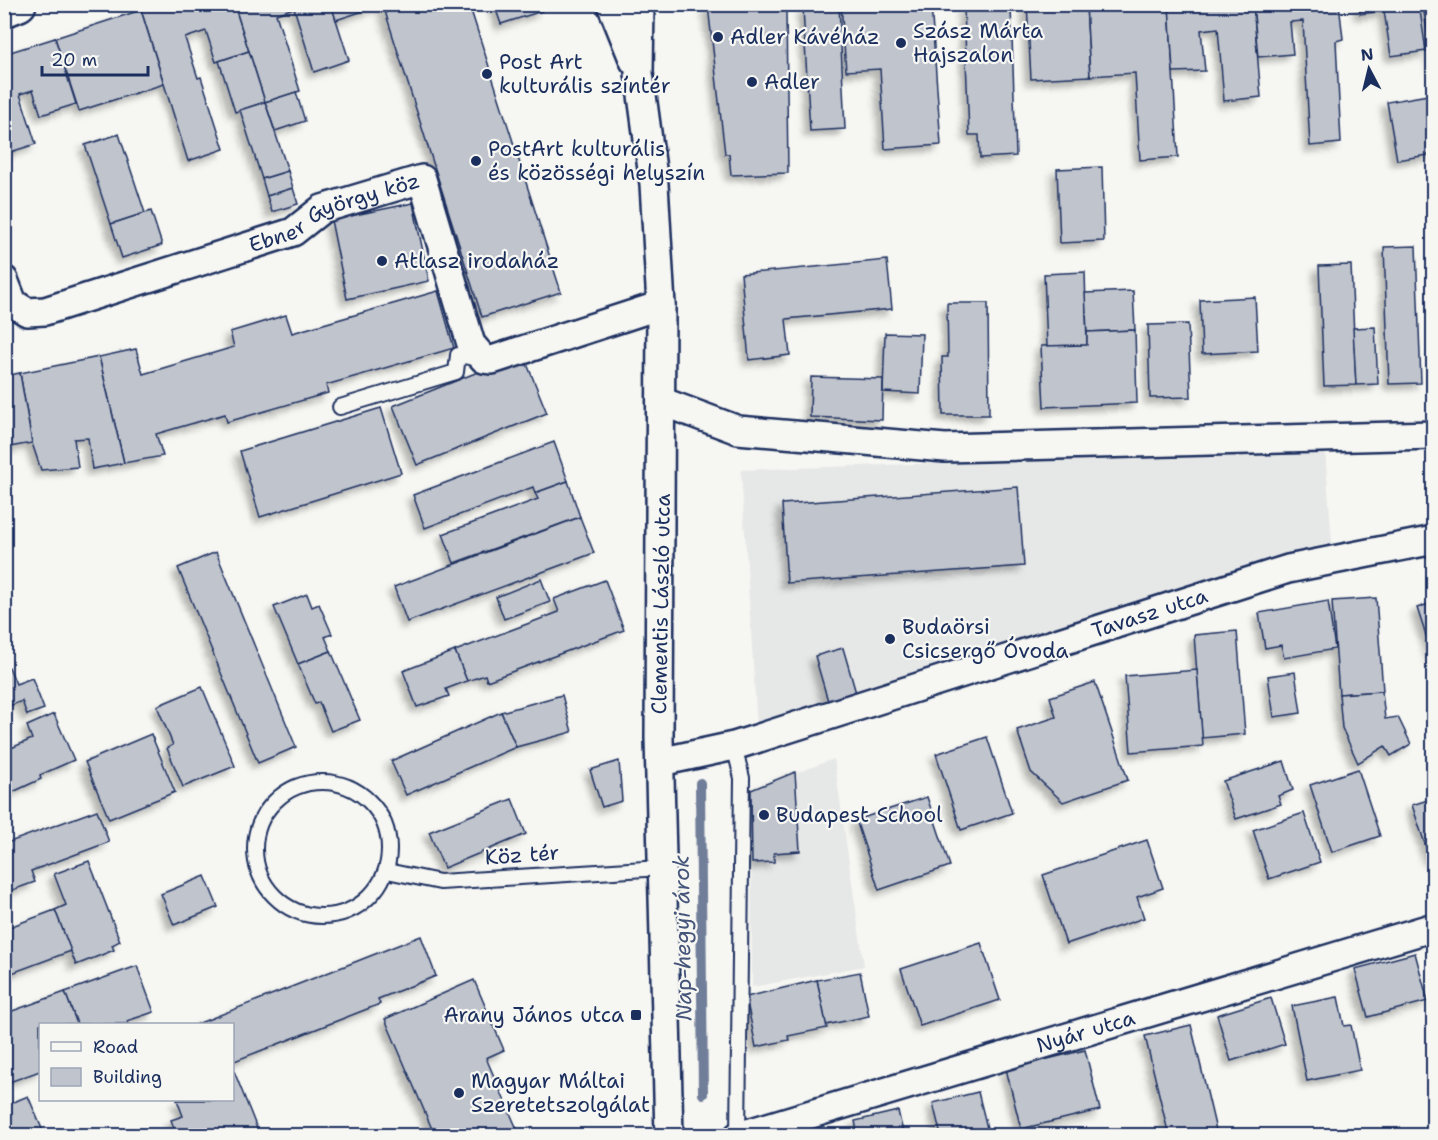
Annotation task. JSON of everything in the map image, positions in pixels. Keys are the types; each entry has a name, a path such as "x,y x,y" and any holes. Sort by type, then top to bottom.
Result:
{"main road":[{"path":"4,10 18,4"}],"street":[{"name":"Clementis László utca","path":"611,4 639,73"},
{"name":"Clementis László utca","path":"640,4 639,73 654,184 662,305 660,762 669,1136"},
{"name":"Ebner György köz","path":"4,280 13,303 27,312 45,311 293,232 322,209 422,179 471,344 484,359 492,360"},
{"path":"492,360 662,305"},
{"path":"663,402 738,430 945,448 1434,435"},
{"name":"Tavasz utca","path":"660,762 734,746 1288,569 1434,540"},
{"name":"Nyár utca","path":"738,1136 1434,927"}],"lane":[{"path":"340,407 456,372 458,355 492,360"},
{"path":"734,746 742,778 738,1136"},
{"path":"321,781 354,789 378,809 390,838 387,870 371,897 346,914 317,917 304,915 279,902 259,873 255,856 258,826 271,805 287,791 299,786 321,781"},
{"name":"Köz tér","path":"387,870 440,882 661,868"}],"shaded area":[{"name":"Budaörsi Csicsergő Óvoda","path":"1325,450 1332,543 1300,550 757,727 741,470"},
{"path":"834,759 864,966 752,987 751,790"}],"building":[{"path":"160,4 234,4 249,51 216,62 206,31 185,38 198,78 201,77 224,149 188,161 141,10"},
{"path":"234,4 331,4 349,60 314,72 294,8 276,14 300,91 265,102"},
{"path":"331,4 385,4 336,20"},
{"name":"PostArt kulturális és közösségi helyszín","path":"469,4 561,292 482,317 383,5"},
{"path":"494,4 540,4 542,11 501,24"},
{"path":"841,4 931,4 941,145 885,149 880,69 846,71"},
{"path":"1027,4 1086,4 1090,76 1031,79"},
{"path":"1086,4 1169,4 1178,157 1140,160 1135,73 1090,76"},
{"path":"1169,4 1253,4 1261,97 1224,101 1218,28 1201,30 1205,71 1173,72"},
{"path":"1253,4 1339,4 1343,39 1336,41 1341,143 1310,146 1303,21 1290,22 1293,54 1258,57"},
{"path":"1359,4 1419,4 1426,51 1391,56 1384,11 1360,14"},
{"path":"839,5 845,129 810,131 803,8"},
{"path":"1434,5 1434,68 1423,7"},
{"name":"Adler","path":"708,6 786,10 788,173 731,175 729,154 725,154"},
{"path":"1011,7 1016,156 980,158 979,135 969,135 964,8"},
{"path":"141,10 164,84 79,111 55,38"},
{"path":"55,38 76,104 41,115 33,90 20,94 36,144 4,154 4,54"},
{"path":"249,51 265,102 235,112 219,61"},
{"path":"296,92 305,121 275,131 265,102"},
{"path":"1434,94 1434,154 1397,160 1387,102"},
{"path":"265,102 288,171 262,179 240,110"},
{"path":"119,134 145,213 111,224 85,145"},
{"path":"1102,167 1104,241 1060,243 1057,169"},
{"path":"288,171 293,188 267,196 262,179"},
{"path":"293,188 298,204 272,212 267,196"},
{"name":"Atlasz irodaház","path":"413,203 429,281 347,299 331,220"},
{"path":"151,211 162,245 122,258 111,224"},
{"path":"1416,246 1421,383 1389,384 1384,247"},
{"path":"887,260 892,309 786,319 790,355 749,360 741,274"},
{"path":"1351,265 1356,385 1324,386 1319,266"},
{"path":"1085,272 1087,345 1047,346 1044,274"},
{"path":"438,291 454,348 326,385 328,393 227,422 225,414 156,434 163,456 124,463 99,357 136,349 143,374 234,347 230,332 286,315 292,333"},
{"path":"1133,291 1135,330 1087,332 1085,293"},
{"path":"1255,297 1258,351 1202,354 1200,300"},
{"path":"947,303 988,303 989,415 943,415 942,357 948,357"},
{"path":"1188,324 1191,397 1150,398 1148,325"},
{"path":"1375,327 1378,384 1356,385 1353,328"},
{"path":"1135,330 1137,403 1044,407 1041,346 1087,345 1087,332"},
{"path":"885,333 922,334 920,394 883,392"},
{"path":"523,354 547,413 417,465 393,406"},
{"path":"99,357 124,463 92,469 88,438 74,439 78,467 41,470 32,443 20,373"},
{"path":"20,373 32,443 4,448 4,376"},
{"path":"811,377 883,379 882,420 810,417"},
{"path":"381,408 401,473 260,517 240,451"},
{"path":"554,442 568,481 535,493 533,487 425,528 413,495"},
{"path":"568,481 580,517 454,563 443,534 538,499 535,493"},
{"path":"1018,487 1024,566 787,583 782,504"},
{"path":"580,517 594,553 407,622 394,587"},
{"path":"216,552 296,747 258,763 178,568"},
{"path":"541,579 550,602 504,619 496,597"},
{"path":"605,580 624,630 487,681 485,675 467,681 455,651 559,612 554,599"},
{"path":"307,594 312,607 319,604 332,634 325,637 331,651 298,664 274,607"},
{"path":"1376,598 1383,691 1339,694 1332,601"},
{"path":"1328,601 1335,649 1284,658 1281,645 1265,648 1259,613"},
{"path":"1434,602 1434,660 1417,608"},
{"path":"1237,631 1245,734 1202,738 1194,635"},
{"path":"843,648 856,693 828,701 815,656"},
{"path":"331,651 360,720 331,731 319,702 315,704 298,664"},
{"path":"455,651 467,681 446,689 449,696 417,707 403,671"},
{"path":"9,667 16,684 32,678 44,709 27,715 22,701 4,708 4,668"},
{"path":"1197,670 1203,746 1131,752 1125,676"},
{"path":"1295,672 1301,713 1274,717 1268,676"},
{"path":"1095,682 1128,780 1063,802 1031,772 1017,730 1056,717 1050,697"},
{"path":"202,687 235,766 183,787 167,748 173,745 157,706"},
{"path":"1382,691 1385,719 1398,717 1411,744 1391,756 1385,746 1358,763 1342,728 1339,694"},
{"path":"562,695 572,732 516,747 501,712"},
{"path":"501,712 516,747 406,795 391,761"},
{"path":"54,714 74,760 40,775 41,779 4,796 4,751 32,739 27,726"},
{"path":"151,734 175,792 109,819 85,762"},
{"path":"987,737 1012,813 961,830 936,754"},
{"path":"619,761 622,801 602,807 590,770"},
{"path":"1284,761 1293,790 1278,796 1281,804 1236,819 1223,781"},
{"path":"1358,769 1380,836 1332,852 1310,785"},
{"path":"795,772 800,851 774,853 774,862 752,863 751,790"},
{"path":"927,797 950,866 879,890 856,820"},
{"path":"1434,798 1434,858 1430,859 1412,805"},
{"path":"512,799 526,834 444,868 429,832"},
{"path":"97,810 109,842 31,871 35,882 4,893 4,844"},
{"path":"1304,813 1320,862 1269,879 1253,830"},
{"path":"1147,840 1163,888 1137,897 1144,918 1066,944 1043,875"},
{"path":"89,861 120,941 112,945 114,950 76,965 55,910 66,905 54,874"},
{"path":"205,876 218,907 174,925 161,894"},
{"path":"55,910 71,951 4,976 4,929"},
{"path":"421,936 436,976 378,999 380,1004 234,1061 234,1023 200,1023"},
{"path":"981,943 1000,1000 920,1026 901,969"},
{"path":"1415,953 1428,1001 1368,1017 1355,969"},
{"path":"137,966 154,1012 127,1021 128,1023 77,1023 65,992"},
{"path":"860,972 869,1016 826,1025 817,980"},
{"name":"Magyar Máltai Szeretetszolgálat","path":"474,980 504,1050 486,1058 517,1129 501,1136 435,1136 385,1019"},
{"path":"817,980 827,1028 788,1036 789,1040 756,1047 746,997"},
{"path":"65,992 77,1023 39,1023 39,1071 4,1084 4,1014"},
{"path":"1338,997 1344,1026 1351,1025 1360,1070 1307,1081 1292,1006"},
{"path":"1271,998 1285,1044 1231,1061 1217,1015"},
{"path":"1191,1025 1216,1130 1190,1136 1169,1136 1145,1036"},
{"path":"1085,1050 1100,1110 1021,1129 1006,1069"},
{"path":"234,1071 260,1136 177,1136 171,1120 183,1116 177,1101 234,1101"},
{"path":"978,1092 989,1136 941,1136 933,1103"},
{"path":"28,1096 45,1136 4,1136 4,1106"},
{"path":"898,1111 904,1136 858,1136 855,1121"},
{"path":"830,1130 832,1136 813,1136"}],"waterway":[{"name":"Nap-hegyi árok","path":"700,783 703,1094"}],"place":[{"name":"Adler Kávéház","path":"718,37"},
{"name":"Szász Márta Hajszalon","path":"901,43"},
{"name":"Post Art kulturális színtér","path":"487,74"},
{"name":"Adler","path":"752,82"},
{"name":"PostArt kulturális és közösségi helyszín","path":"476,161"},
{"name":"Atlasz irodaház","path":"382,261"},
{"name":"Budaörsi Csicsergő Óvoda","path":"890,639"},
{"name":"Budapest School","path":"764,815"},
{"name":"Arany János utca","path":"636,1015"},
{"name":"Magyar Máltai Szeretetszolgálat","path":"459,1093"}]}
